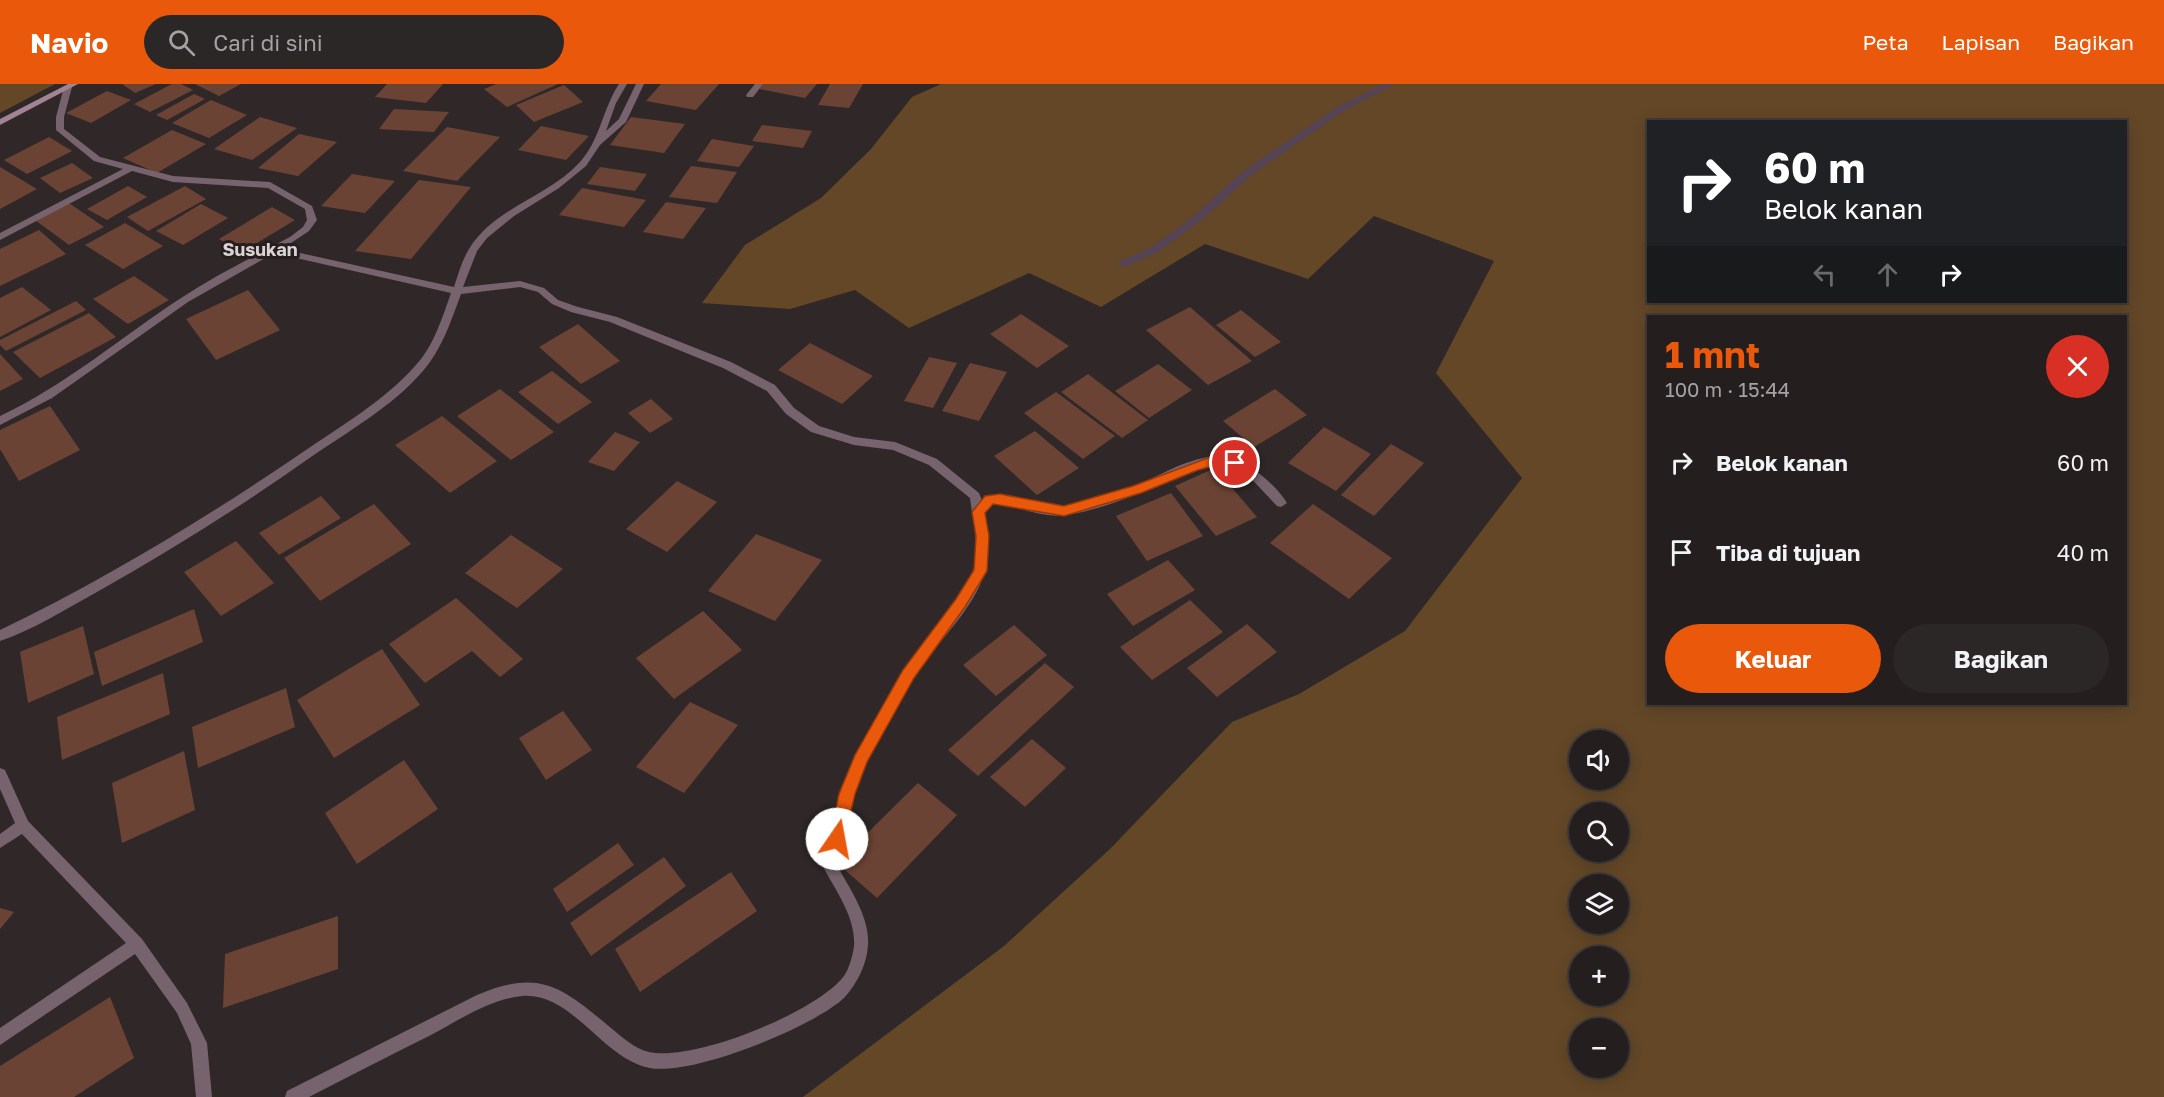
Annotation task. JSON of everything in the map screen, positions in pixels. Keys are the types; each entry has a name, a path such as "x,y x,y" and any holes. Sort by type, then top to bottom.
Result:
{"street":[{"path":"0,636 57,610 250,494 381,403 420,368 434,348 472,253 486,232 509,214 562,182 584,163 596,144 611,99 623,84"},
{"path":"596,144 623,120 640,84"},
{"path":"750,95 759,84"},
{"path":"0,122 71,86"},
{"path":"0,421 26,410 71,382 186,299 273,250 306,229 312,220 309,208 270,185 173,179 97,159 60,130 60,117 71,86"},
{"path":"0,237 129,169"},
{"path":"273,250 457,291 520,284 541,290 555,302 575,310 613,319 671,340 728,365 771,388 790,411 815,429 854,441 895,446 933,462 975,496 983,536 980,571 961,603 909,674 860,760 847,794 837,839 828,862 860,927 861,946 849,981 832,998 765,1036 707,1053 656,1062 633,1054 565,1002 539,989 512,990 482,1000 293,1097"},
{"path":"978,512 989,500 1000,499 1064,511 1137,490 1169,475 1213,461 1235,463 1253,476 1281,503"},
{"path":"0,774 23,825 137,944 182,1008 199,1043 204,1097"},
{"path":"0,842 23,825"},
{"path":"0,1036 137,944"}],"shaded area":[{"path":"0,84 55,84 0,113"},
{"path":"941,84 2164,84 2164,1097 803,1097 1004,946 1110,849 1232,722 1299,694 1405,631 1522,478 1436,373 1494,261 1374,216 1308,279 1205,244 1101,307 1029,273 909,328 855,290 790,309 702,303 745,245 821,198 871,149 912,97"}],"building":[{"path":"122,84 156,84 135,93"},
{"path":"172,84 181,84 193,90 150,112 134,104"},
{"path":"195,84 241,84 219,96"},
{"path":"387,84 443,84 426,103 375,97"},
{"path":"496,84 558,84 507,107 484,89"},
{"path":"661,84 719,84 696,110 646,101"},
{"path":"763,84 817,84 805,98 759,89"},
{"path":"830,84 863,84 849,108 818,105"},
{"path":"564,85 583,102 534,122 516,105"},
{"path":"107,91 131,100 91,123 66,113"},
{"path":"194,94 205,99 167,120 156,115"},
{"path":"211,100 247,115 209,138 172,123"},
{"path":"394,109 449,112 434,132 379,129"},
{"path":"260,117 297,128 252,160 214,149"},
{"path":"631,117 685,124 664,153 610,145"},
{"path":"762,125 812,131 803,148 752,141"},
{"path":"541,126 589,136 566,160 518,150"},
{"path":"447,127 500,137 457,181 403,171"},
{"path":"172,130 206,144 157,173 123,158"},
{"path":"299,134 337,142 298,176 258,168"},
{"path":"49,137 72,151 27,174 4,160"},
{"path":"712,139 754,146 739,167 697,161"},
{"path":"72,163 93,178 60,193 40,178"},
{"path":"691,166 737,172 717,203 669,197"},
{"path":"0,167 37,189 0,209"},
{"path":"600,167 647,174 635,191 587,184"},
{"path":"352,174 395,181 365,213 321,206"},
{"path":"419,180 471,187 411,259 355,251"},
{"path":"128,186 147,197 107,220 87,209"},
{"path":"185,186 206,199 148,231 127,217"},
{"path":"582,188 646,200 624,227 559,215"},
{"path":"666,202 706,208 683,239 643,232"},
{"path":"69,203 104,227 69,245 35,220"},
{"path":"201,204 228,218 183,245 156,231"},
{"path":"272,207 295,220 242,252 219,239"},
{"path":"125,223 163,246 123,269 85,245"},
{"path":"39,230 66,254 0,286 0,249"},
{"path":"134,276 169,300 128,324 93,299"},
{"path":"22,287 51,310 0,337 0,298"},
{"path":"248,290 280,330 216,360 186,319"},
{"path":"76,301 86,310 6,351 0,345 0,340"},
{"path":"1190,307 1252,361 1208,385 1146,330"},
{"path":"1241,310 1281,342 1255,357 1216,325"},
{"path":"89,313 116,337 40,378 13,352"},
{"path":"1021,314 1069,346 1037,368 990,334"},
{"path":"578,324 620,361 581,384 539,347"},
{"path":"810,343 873,376 842,404 778,370"},
{"path":"0,354 23,379 0,391"},
{"path":"929,357 957,363 933,408 904,401"},
{"path":"970,363 1007,372 979,421 942,411"},
{"path":"1158,364 1192,390 1149,418 1115,391"},
{"path":"552,371 592,402 558,424 518,392"},
{"path":"1088,374 1148,420 1122,438 1061,392"},
{"path":"500,389 554,432 511,460 457,416"},
{"path":"1275,389 1307,415 1254,447 1223,421"},
{"path":"1056,392 1115,436 1083,459 1024,413"},
{"path":"651,399 673,419 650,433 628,413"},
{"path":"50,406 80,450 19,481 0,449 0,430"},
{"path":"442,416 497,461 450,493 395,445"},
{"path":"1324,427 1371,454 1336,491 1288,463"},
{"path":"1035,431 1079,468 1037,495 994,456"},
{"path":"615,432 640,442 614,471 588,462"},
{"path":"1391,444 1424,463 1374,516 1341,495"},
{"path":"1215,468 1257,517 1216,536 1175,486"},
{"path":"677,481 717,502 667,552 626,529"},
{"path":"1171,493 1203,536 1147,561 1116,516"},
{"path":"321,496 341,518 279,555 259,533"},
{"path":"374,504 411,544 320,601 284,558"},
{"path":"1313,504 1392,558 1349,599 1270,543"},
{"path":"756,534 822,560 775,621 708,591"},
{"path":"511,535 563,569 517,608 465,573"},
{"path":"236,541 274,583 221,616 184,572"},
{"path":"1168,560 1195,590 1133,626 1107,594"},
{"path":"456,598 523,659 500,677 472,651 425,683 389,644"},
{"path":"1190,600 1223,632 1152,680 1120,647"},
{"path":"194,609 203,642 102,686 94,652"},
{"path":"703,611 742,650 674,699 636,658"},
{"path":"1247,624 1277,652 1217,697 1187,668"},
{"path":"1014,625 1047,655 996,696 963,665"},
{"path":"83,626 94,674 28,703 20,652"},
{"path":"382,649 420,705 334,758 297,700"},
{"path":"1045,663 1074,687 978,776 948,750"},
{"path":"163,673 170,714 62,760 57,717"},
{"path":"286,688 295,727 198,768 192,727"},
{"path":"690,702 738,725 684,793 636,767"},
{"path":"563,711 592,750 546,780 519,738"},
{"path":"1032,739 1066,768 1025,807 990,777"},
{"path":"184,751 195,810 122,843 112,783"},
{"path":"404,760 438,809 357,864 325,813"},
{"path":"918,783 957,815 877,898 837,863"},
{"path":"618,843 634,865 567,912 553,889"},
{"path":"664,857 686,886 591,956 570,923"},
{"path":"731,872 757,911 640,992 615,949"},
{"path":"0,908 14,912 0,929"},
{"path":"338,916 338,969 223,1008 225,954"},
{"path":"110,997 134,1058 74,1097 0,1097 0,1066"}],"waterway":[{"path":"1123,264 1152,251 1174,236 1198,218 1246,174 1342,108 1390,84"}],"district":[{"name":"Susukan","path":"260,250"}],"route":[{"path":"837,839 847,794 860,760 909,674 961,603 980,571 983,536 978,512 989,500 1000,499 1043,509 1064,511 1137,490 1195,466 1213,461 1235,463"}]}
